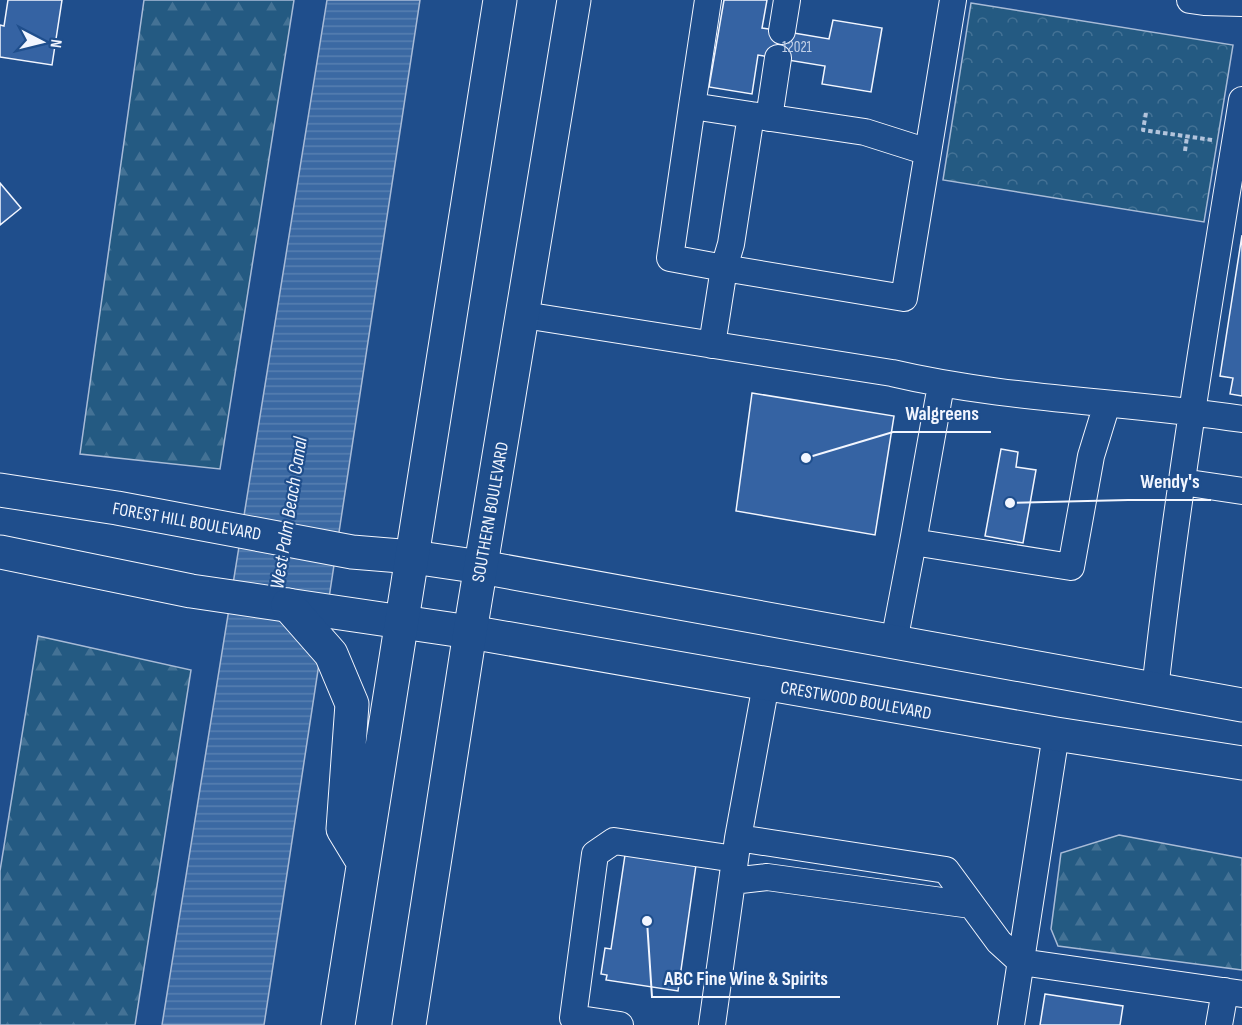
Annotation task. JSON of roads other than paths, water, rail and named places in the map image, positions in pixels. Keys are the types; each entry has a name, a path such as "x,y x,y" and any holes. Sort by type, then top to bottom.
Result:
{"main road":[{"path":"338,1025 500,0"},
{"name":"SOUTHERN BOULEVARD","path":"410,1025 470,632 524,315 574,0"},
{"name":"FOREST HILL BOULEVARD","path":"0,490 117,508 352,552 412,557 481,567"},
{"path":"0,552 191,591 470,632"},
{"path":"481,567 1242,705"},
{"path":"288,604 331,654 352,704 343,829 363,862"},
{"name":"CRESTWOOD BOULEVARD","path":"470,632 1056,734 1242,763"}],"lane":[{"path":"708,0 670,258 904,298 953,0"},
{"path":"782,31 787,0"},
{"path":"1190,0 1242,3"},
{"path":"712,345 724,268 760,116 778,58"},
{"path":"1155,690 1167,583 1192,411 1242,100"},
{"path":"692,106 865,132 928,152"},
{"path":"524,315 892,373 940,385 1192,411 1242,419"},
{"path":"894,642 940,385"},
{"path":"913,542 1071,567 1091,456 1107,404"},
{"path":"1182,482 1242,491"},
{"path":"712,1025 735,859 766,684"},
{"path":"1011,1025 1056,734"},
{"path":"620,1025 572,1022 595,854 614,841 735,859 946,870 999,942 1021,962 1234,993 1219,1025"},
{"path":"735,859 767,877 970,905"}],"water":[{"name":"West Palm Beach Canal","path":"327,0 420,0 264,1025 162,1025"}],"place":[{"name":"Walgreens","path":"806,458"},
{"name":"Wendy's","path":"1010,503"},
{"name":"ABC Fine Wine & Spirits","path":"647,921"}]}
